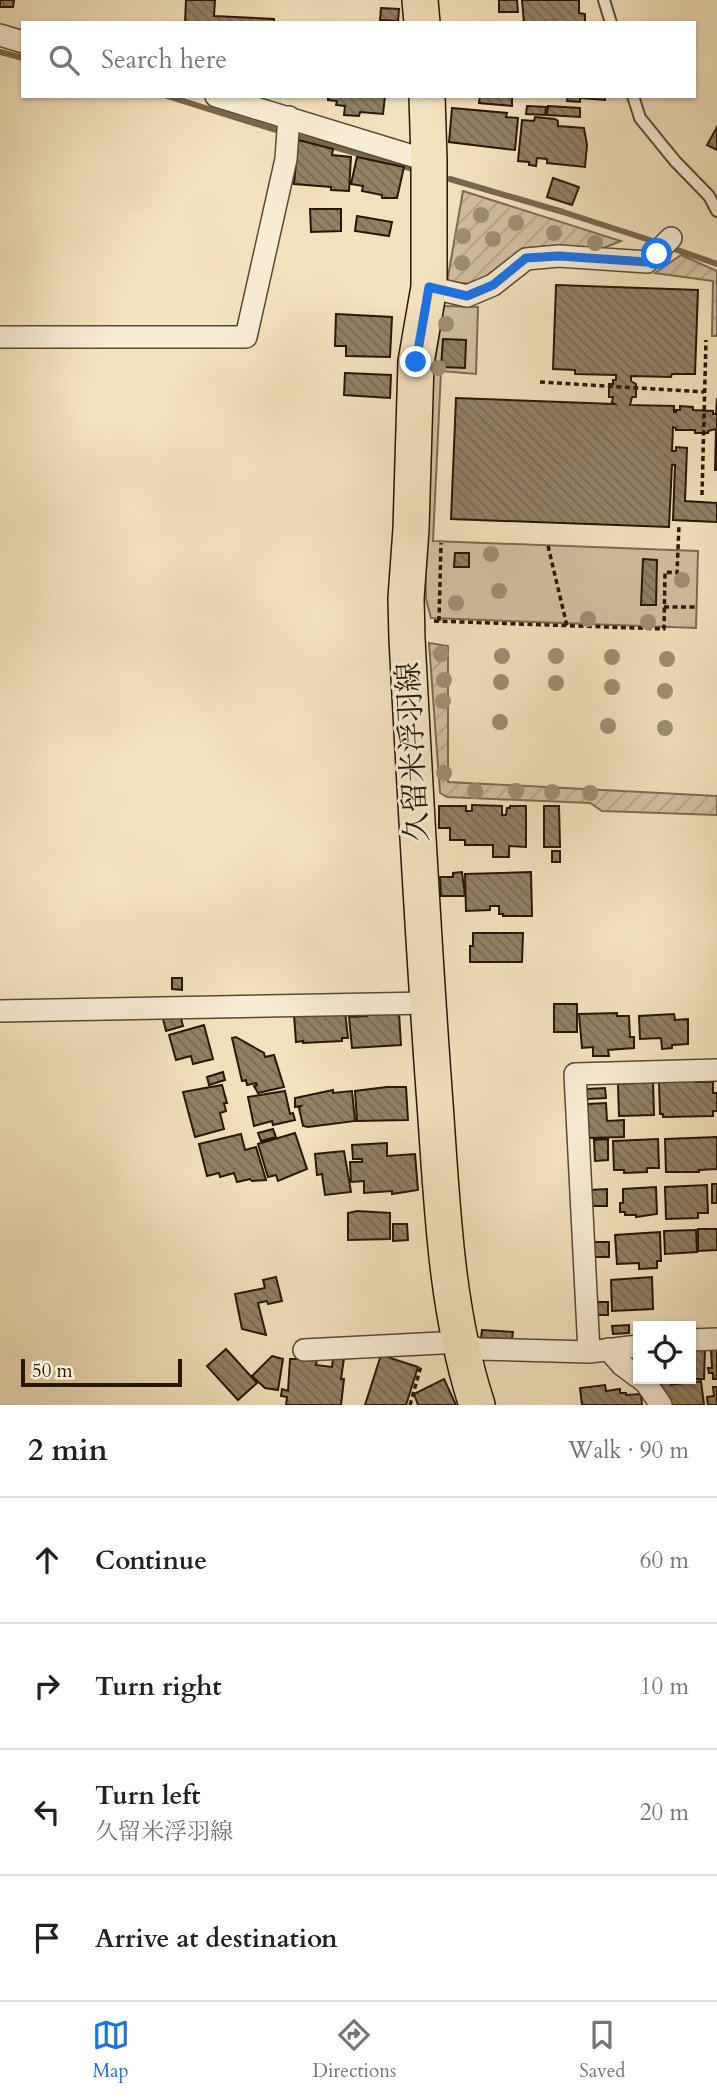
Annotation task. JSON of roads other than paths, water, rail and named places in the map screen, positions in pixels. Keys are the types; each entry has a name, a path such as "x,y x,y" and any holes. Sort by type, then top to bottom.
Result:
{"main road":[{"path":"420,0 422,21"},
{"name":"久留米浮羽線","path":"427,98 429,287 416,362 406,598 415,808 448,1265 444,1343 477,1405"}],"street":[{"path":"0,36 21,41"},
{"path":"223,98 429,162"},
{"path":"0,337 246,337 286,159 289,117"},
{"path":"429,287 467,296 493,285 526,258 559,256 647,262 664,246"},
{"path":"0,1011 428,1003"},
{"path":"599,1350 575,1074 717,1070"},
{"path":"696,1340 717,1339"},
{"path":"304,1350 444,1343 478,1349 599,1350 633,1347"},
{"path":"599,1350 633,1373"},
{"path":"644,1384 661,1405"}],"lane":[{"path":"604,0 610,21"},
{"path":"634,98 640,118 675,161 709,196 717,211"}],"waterway":[{"path":"0,52 21,57"},
{"path":"173,98 417,170"},
{"path":"450,179 659,243"},
{"path":"669,247 717,264"}]}
